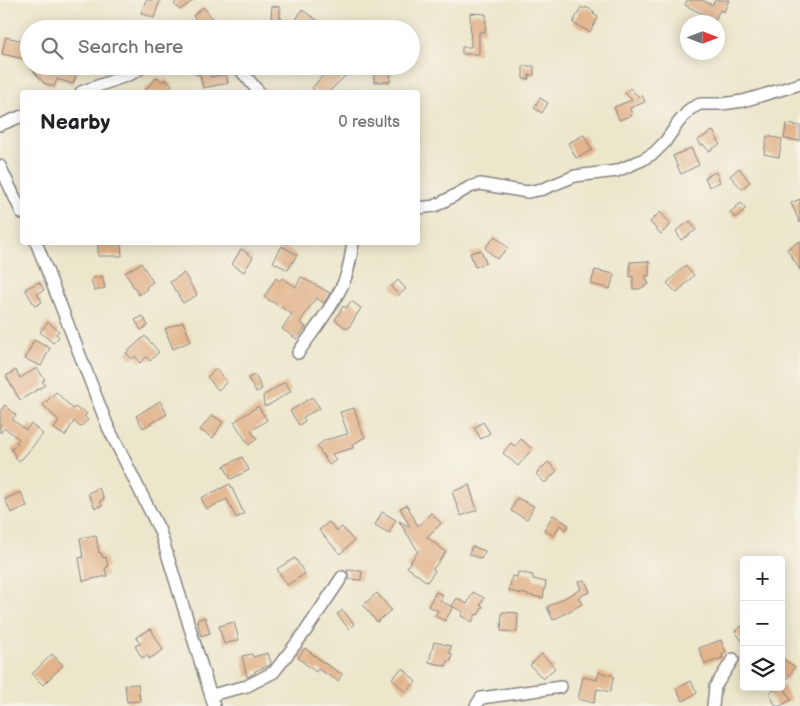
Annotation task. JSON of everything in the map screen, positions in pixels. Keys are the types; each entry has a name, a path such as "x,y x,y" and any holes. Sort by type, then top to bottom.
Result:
{"street":[{"path":"87,90 128,75"},
{"path":"245,75 257,90"},
{"path":"420,208 435,206 470,187 480,184 527,192 543,189 575,176 617,171 654,153 665,142 690,109 700,104 722,104 743,101 800,84"},
{"path":"0,124 20,117"},
{"path":"0,166 20,209"},
{"path":"37,245 108,427 160,531 212,701 274,672 305,632 342,577"},
{"path":"298,354 322,322 343,284 348,270 352,245"},
{"path":"713,706 715,687 734,659"},
{"path":"476,706 482,698 561,686"}],"building":[{"path":"146,0 160,0 154,18 141,13"},
{"path":"178,0 194,0 180,10 174,4"},
{"path":"687,0 702,0 712,5 715,0 729,0 724,12 720,10 718,15 705,15 685,5"},
{"path":"272,6 280,7 280,17 283,20 271,20"},
{"path":"203,7 214,20 196,20 193,16"},
{"path":"581,7 585,9 586,7 595,12 593,14 598,17 590,32 573,23"},
{"path":"302,10 317,20 296,20"},
{"path":"470,13 486,14 485,32 479,32 479,54 462,54 462,47 471,47"},
{"path":"6,37 20,40 20,58 2,54"},
{"path":"523,66 534,66 534,75 529,75 529,79 523,79"},
{"path":"37,75 76,75 73,84 57,79 54,87 44,83"},
{"path":"200,75 210,75 210,77 226,75 228,83 203,88"},
{"path":"323,75 346,75 331,90 314,90 312,88"},
{"path":"374,75 391,75 390,82 374,82"},
{"path":"157,77 163,82 165,79 172,85 169,89 171,90 145,90"},
{"path":"630,88 639,97 642,95 645,102 630,108 632,115 619,120 614,107 632,100 625,93"},
{"path":"540,98 548,103 542,113 534,108"},
{"path":"786,124 800,126 800,141 784,139"},
{"path":"713,131 720,144 709,151 703,144 701,146 698,140"},
{"path":"584,135 592,150 576,158 568,143"},
{"path":"767,136 782,139 779,157 764,154"},
{"path":"691,148 699,165 681,174 673,156"},
{"path":"739,168 750,182 742,189 730,176"},
{"path":"716,172 720,182 709,187 705,177"},
{"path":"800,199 800,223 791,203"},
{"path":"741,203 746,208 735,218 730,212"},
{"path":"660,212 671,224 661,234 650,222"},
{"path":"690,221 696,230 681,240 676,231"},
{"path":"495,236 508,248 497,259 485,248"},
{"path":"800,241 800,270 787,249"},
{"path":"98,245 121,245 122,256 98,256"},
{"path":"282,246 297,255 288,270 273,262"},
{"path":"241,249 253,257 244,272 232,264"},
{"path":"481,250 486,263 475,267 470,253"},
{"path":"649,261 649,276 645,276 649,284 639,289 633,289 633,276 630,277 630,262"},
{"path":"141,263 153,282 139,295 125,273"},
{"path":"685,266 694,275 677,293 667,283"},
{"path":"595,270 614,274 610,289 591,284"},
{"path":"184,273 197,295 183,303 170,282"},
{"path":"102,276 105,288 94,291 91,279"},
{"path":"301,277 330,293 324,303 316,298 300,322 306,327 297,339 282,329 292,314 264,297 276,278 280,281 282,278 296,287"},
{"path":"398,280 406,289 399,295 391,287"},
{"path":"39,282 44,290 37,294 42,302 35,306 25,289"},
{"path":"351,301 361,308 348,329 335,320 343,306 346,308"},
{"path":"143,316 148,326 141,330 135,320"},
{"path":"48,322 59,331 56,334 59,337 53,343 40,332"},
{"path":"183,322 191,341 173,349 165,329"},
{"path":"145,336 159,352 150,361 146,357 140,363 135,356 132,359 126,353"},
{"path":"34,340 50,348 41,366 25,359"},
{"path":"37,368 45,380 42,381 45,385 20,400 6,376 16,370 20,378"},
{"path":"216,369 227,382 218,390 207,377"},
{"path":"255,375 262,389 256,392 248,378"},
{"path":"285,382 291,391 269,405 264,406 263,396"},
{"path":"56,392 73,409 75,407 80,411 82,409 87,414 84,416 88,420 80,427 74,421 65,436 54,429 59,421 43,405"},
{"path":"312,397 320,408 303,417 305,421 299,425 290,411"},
{"path":"160,401 167,414 143,428 136,416"},
{"path":"5,405 16,415 12,419 26,430 31,424 43,434 23,458 18,461 11,449 19,444 16,442 19,439 5,428 0,433 0,411"},
{"path":"258,406 267,420 251,431 257,439 249,445 234,422"},
{"path":"354,408 358,424 365,437 352,445 353,448 332,454 336,460 329,465 317,446 325,440 348,434 340,412"},
{"path":"212,415 223,422 213,438 200,430"},
{"path":"483,422 490,433 481,439 474,428"},
{"path":"521,439 532,449 518,466 503,453 511,443 515,447"},
{"path":"242,457 249,470 231,479 224,466"},
{"path":"548,462 557,471 545,483 536,474"},
{"path":"230,484 244,514 236,518 227,499 207,509 201,498"},
{"path":"469,485 477,510 461,516 452,492"},
{"path":"99,488 104,499 100,501 102,505 95,508 88,493"},
{"path":"21,492 27,506 11,513 5,499"},
{"path":"517,498 534,506 527,519 511,511"},
{"path":"407,505 418,526 431,513 441,523 427,537 446,552 433,569 435,571 427,582 407,567 418,551 399,521 410,527 400,508"},
{"path":"382,512 396,520 389,533 375,525"},
{"path":"553,515 569,525 565,530 560,525 554,536 544,530"},
{"path":"329,522 337,531 342,527 354,541 340,554 319,530"},
{"path":"96,535 99,553 101,553 103,558 106,557 108,567 105,568 107,576 83,581 79,558 83,557 80,538"},
{"path":"472,546 485,551 481,559 469,554"},
{"path":"295,558 305,574 287,585 277,569"},
{"path":"347,570 362,571 361,580 349,579"},
{"path":"518,572 533,575 533,579 546,582 543,598 509,591 512,576 517,577"},
{"path":"585,580 590,592 578,597 582,604 553,620 547,607 581,589 578,582"},
{"path":"436,592 443,595 440,601 453,607 445,621 435,616 438,611 428,606"},
{"path":"473,592 484,598 480,605 483,606 472,622 461,616 463,612 452,606 457,598 467,604"},
{"path":"377,593 391,610 377,622 363,605"},
{"path":"343,610 354,624 349,629 337,614"},
{"path":"502,612 518,613 517,632 501,631"},
{"path":"205,617 210,633 201,636 197,620"},
{"path":"234,622 239,640 224,644 219,626"},
{"path":"740,628 740,638 735,631"},
{"path":"151,629 163,650 149,659 147,655 142,658 135,646 140,644 136,637"},
{"path":"721,640 726,653 722,654 723,658 705,664 699,648"},
{"path":"434,642 451,646 449,653 452,654 451,661 448,660 446,666 429,662"},
{"path":"305,648 342,674 338,681 318,669 316,672 298,658"},
{"path":"268,653 270,665 255,671 255,673 247,677 242,656 252,654 253,657"},
{"path":"52,654 63,665 43,685 32,674"},
{"path":"542,654 555,668 543,679 530,665"},
{"path":"785,660 795,667 785,679"},
{"path":"403,668 416,682 405,692 392,678"},
{"path":"599,672 614,676 610,692 597,689 594,703 578,699 583,677 597,680"},
{"path":"691,681 697,693 683,701 676,689"},
{"path":"138,684 140,701 127,702 125,685"},
{"path":"785,689 791,700 776,706 769,693 772,691 785,691"}]}
